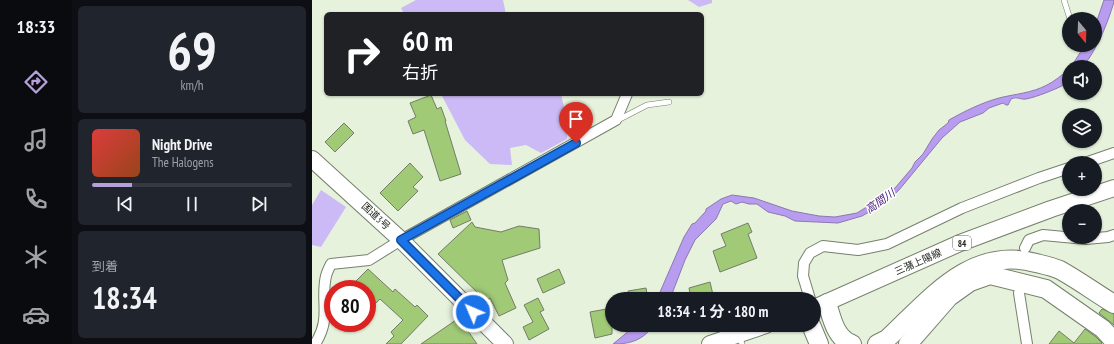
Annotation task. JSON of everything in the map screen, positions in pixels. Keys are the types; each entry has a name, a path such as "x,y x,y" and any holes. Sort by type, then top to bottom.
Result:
{"highway":[{"path":"877,344 887,339 951,280 969,269 997,260 1027,261 1059,270 1114,304"},
{"path":"908,344 949,297 970,282 990,275 1046,289 1103,329 1114,341"},
{"path":"821,309 838,334 846,342 852,344"},
{"path":"814,332 819,344"}],"main road":[{"name":"国道3号","path":"312,159 401,240 505,344"},
{"name":"三潴上陽線","path":"821,301 960,243 1051,209 1114,188"},
{"path":"710,344 740,339 753,332"}],"street":[{"path":"315,344 321,335 325,313 324,287 326,275 331,264 369,260 401,240 616,120 626,96"},
{"path":"1102,157 1114,153"},
{"path":"811,292 803,276 804,263 810,253 824,246 858,250 887,244 962,208 1062,170"},
{"path":"1024,248 1029,240 1042,235 1086,239 1114,235"},
{"path":"1019,293 1027,344"}],"lane":[{"path":"1064,0 1068,12"},
{"path":"616,120 647,105 669,102"}],"shaded area":[{"path":"416,0 503,0 506,12 403,12 401,8"},
{"path":"688,0 712,0 712,3 699,7"},
{"path":"442,96 561,96 568,126 567,139 541,153 526,145 510,148 512,165 490,164 465,140"},
{"path":"321,190 346,207 321,247 312,245 312,205"}],"water":[{"path":"1104,0 1114,0 1102,34 1102,12 1100,12"},
{"path":"1081,52 1093,52 1087,60 1075,60"},
{"name":"高間川","path":"1062,75 1062,86 1030,98 1011,99 1008,105 1003,103 960,122 942,138 899,190 885,203 862,216 838,223 795,221 785,216 768,212 757,204 742,202 736,204 731,201 723,204 716,219 695,240 685,260 673,292 660,292 684,237 692,224 695,223 706,211 706,209 721,199 732,195 754,198 792,211 819,216 835,217 857,213 895,188 923,154 939,130 948,123 949,120 986,102 1041,88"},
{"path":"628,332 648,332 641,338 631,342 613,344"}],"building":[{"path":"431,96 437,109 441,107 461,174 440,181 424,130 413,134 408,121 416,117 410,103"},
{"path":"344,123 354,133 335,152 325,142"},
{"path":"410,163 423,177 413,187 418,191 398,211 380,193"},
{"path":"467,211 471,220 453,228 450,220"},
{"path":"472,222 475,227 501,232 519,226 539,229 540,248 502,260 508,280 505,283 516,308 499,316 490,298 486,301 438,254"},
{"path":"748,223 752,232 748,234 757,258 720,272 713,251 726,246 721,234"},
{"path":"368,269 393,292 395,289 415,307 417,305 428,316 401,344 386,344 394,336 391,332 403,320 380,299 376,303 376,280 357,280"},
{"path":"559,269 565,283 543,293 537,279"},
{"path":"710,282 712,292 690,292 689,288"},
{"path":"646,288 647,292 628,292"},
{"path":"538,298 544,310 540,312 549,329 529,340 523,327 533,322 524,305"},
{"path":"605,309 605,332 612,332 612,334 595,338 590,312"},
{"path":"1102,309 1114,314 1114,325 1099,313"},
{"path":"459,318 477,344 421,344"},
{"path":"1085,329 1102,343 1049,344 1059,331 1074,343"}],"route":[{"path":"473,312 401,240 576,143"}]}
